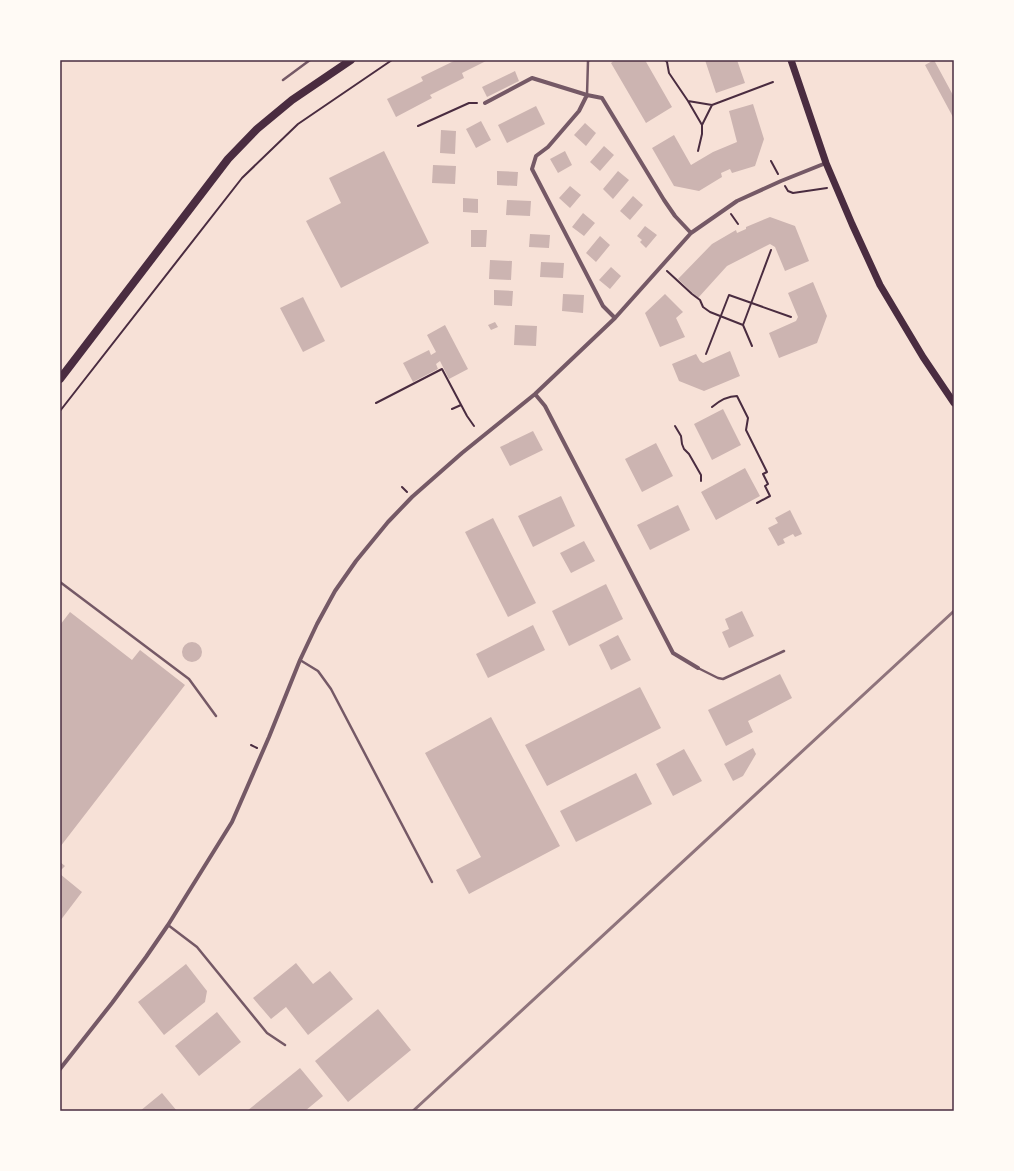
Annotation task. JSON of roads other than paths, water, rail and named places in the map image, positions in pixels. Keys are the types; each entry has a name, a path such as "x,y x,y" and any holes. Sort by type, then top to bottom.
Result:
{"main road":[{"path":"60,380 228,160 257,129 292,100 351,60"},
{"path":"791,60 826,163 880,285 923,356 954,403"}],"street":[{"path":"485,103 532,78 587,95 602,98 664,200 675,216 691,233"},
{"path":"587,95 579,111 548,147 536,156 532,169 603,306 615,318"},
{"path":"60,1069 146,957 168,925 232,822 269,737 300,660 317,624 335,591 356,561 388,522 412,497 462,453 535,394 615,318 691,233 737,201 780,181 826,163"},
{"path":"535,394 549,413 672,654 698,668"}],"lane":[{"path":"283,80 310,60"},
{"path":"587,95 588,61 590,60"},
{"path":"60,582 189,679 216,716"},
{"path":"698,668 723,679 784,651"},
{"path":"300,660 318,671 331,689 432,882"},
{"path":"168,925 197,947 267,1033 285,1045"}],"railway":[{"path":"413,1111 954,611"}]}
